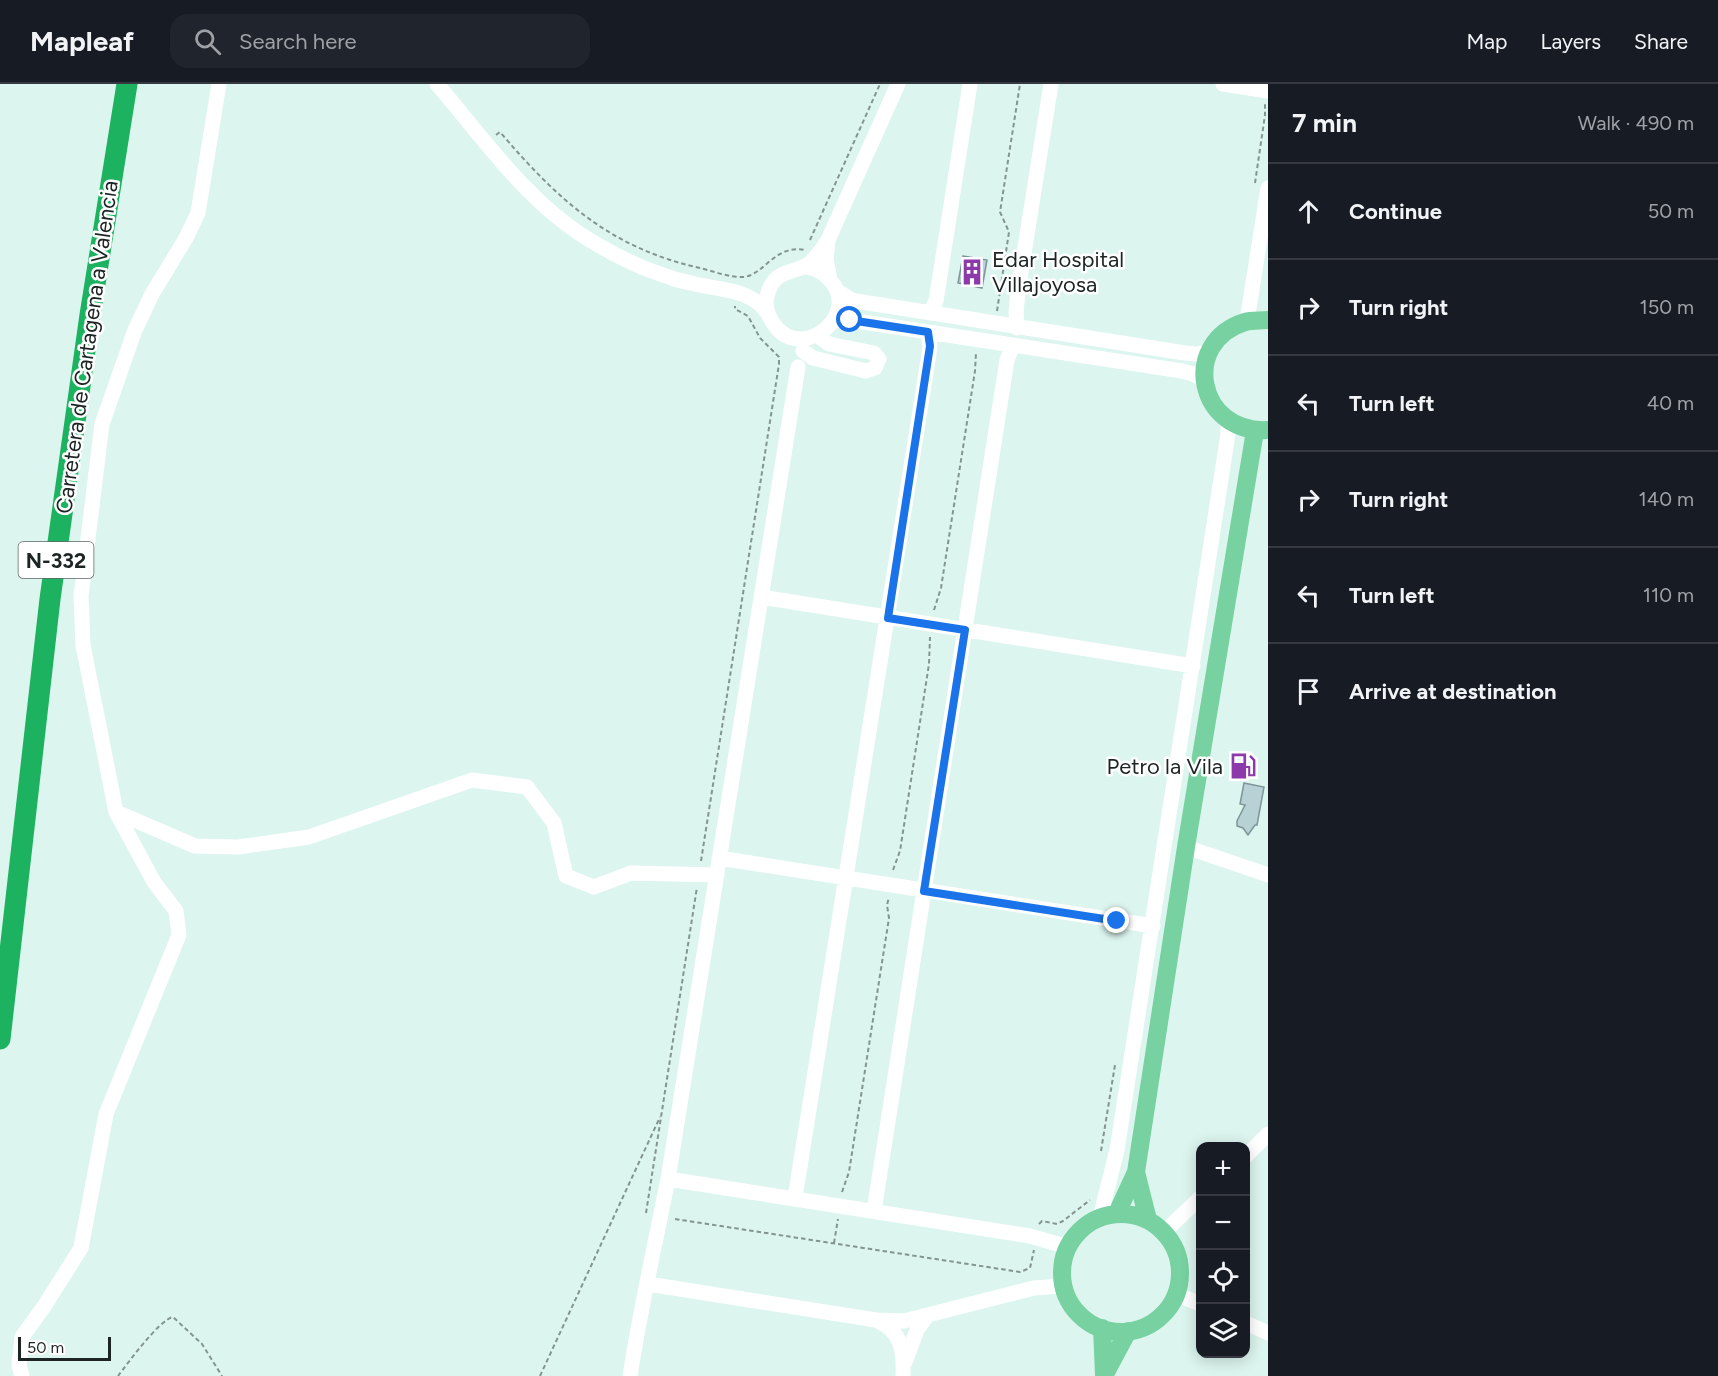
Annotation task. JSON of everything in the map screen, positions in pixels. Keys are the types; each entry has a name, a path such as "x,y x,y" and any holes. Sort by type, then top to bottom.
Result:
{"highway":[{"name":"Carretera de Cartagena a Valencia","path":"0,1039 50,599 90,315 127,84"}],"main road":[{"path":"1148,1220 1136,1172 1186,847 1262,430 1241,428 1228,421 1215,408 1207,392 1205,366 1209,352 1222,335 1234,326 1247,321 1268,320"},
{"path":"1109,1215 1136,1172"},
{"path":"1109,1215 1133,1215 1148,1220 1164,1232 1174,1246 1179,1261 1180,1278 1176,1294 1168,1308 1157,1319 1143,1327 1128,1331 1102,1328 1084,1319 1071,1304 1063,1286 1062,1266 1068,1247 1080,1230 1109,1215"},
{"path":"1102,1328 1104,1376 1128,1331"}],"street":[{"path":"22,1376 19,1365 22,1337 81,1248 106,1114 180,935 176,911 154,882 116,812 83,645 82,606 102,424 135,330 152,294 186,238 198,213 219,84"},
{"path":"437,84 515,176 566,224 597,244 659,274 691,284 739,293 757,302 775,326 787,336 794,338 814,336 826,330 838,312 840,304 826,260 828,240"},
{"path":"766,311 768,292 773,283 784,273 803,267 817,255 828,240 898,84"},
{"path":"930,313 936,301 970,84"},
{"path":"1017,328 1018,291 1051,84"},
{"path":"1223,84 1268,91"},
{"path":"1247,321 1268,188"},
{"path":"803,267 817,269 850,299 1017,328 1185,353 1209,352"},
{"path":"739,293 773,283"},
{"path":"834,321 850,320 1182,371 1205,381"},
{"path":"795,1198 930,346 928,332"},
{"path":"787,336 798,367"},
{"path":"630,1376 668,1179 798,367 803,351 814,336"},
{"path":"803,351 813,358 866,371 875,368 879,358 874,352 830,345 814,336"},
{"path":"874,1211 1007,360 1013,345"},
{"path":"1109,1215 1117,1150 1228,434 1228,421"},
{"path":"761,597 1193,666"},
{"path":"116,812 195,846 238,847 309,837 472,780 526,787 554,823 566,876 594,887 631,873 717,875"},
{"path":"1186,847 1268,875"},
{"path":"719,858 1152,926"},
{"path":"1250,1151 1268,1134"},
{"path":"668,1179 1037,1237 1068,1247"},
{"path":"1164,1232 1196,1202"},
{"path":"648,1284 876,1320 904,1321 1034,1288 1063,1286"},
{"path":"1176,1294 1196,1302"},
{"path":"903,1370 915,1336 927,1316"},
{"path":"876,1320 888,1325 899,1338 903,1349 903,1370"},
{"path":"1250,1325 1268,1332"}],"path":[{"path":"805,250 880,84"},
{"path":"997,311 1009,232 1000,212 1020,84"},
{"path":"834,1243 843,1187 849,1172 855,1139 889,918 887,905 894,864 900,850 929,664 934,608 943,577 978,340"},
{"path":"540,1376 662,1114 666,1110 679,1110"},
{"path":"118,1376 145,1342 170,1317 202,1344 222,1376"}],"building":[{"name":"Edar Hospital Villajoyosa","path":"963,256 987,260 982,288 958,283"},
{"path":"1244,783 1264,787 1257,825 1248,835 1243,828 1237,826 1245,805 1240,804"}],"place":[{"name":"Edar Hospital Villajoyosa","path":"972,272"},
{"name":"Petro la Vila","path":"1243,766"}],"route":[{"path":"850,320 928,332 930,339 888,618 965,630 924,891 1117,921"}]}
